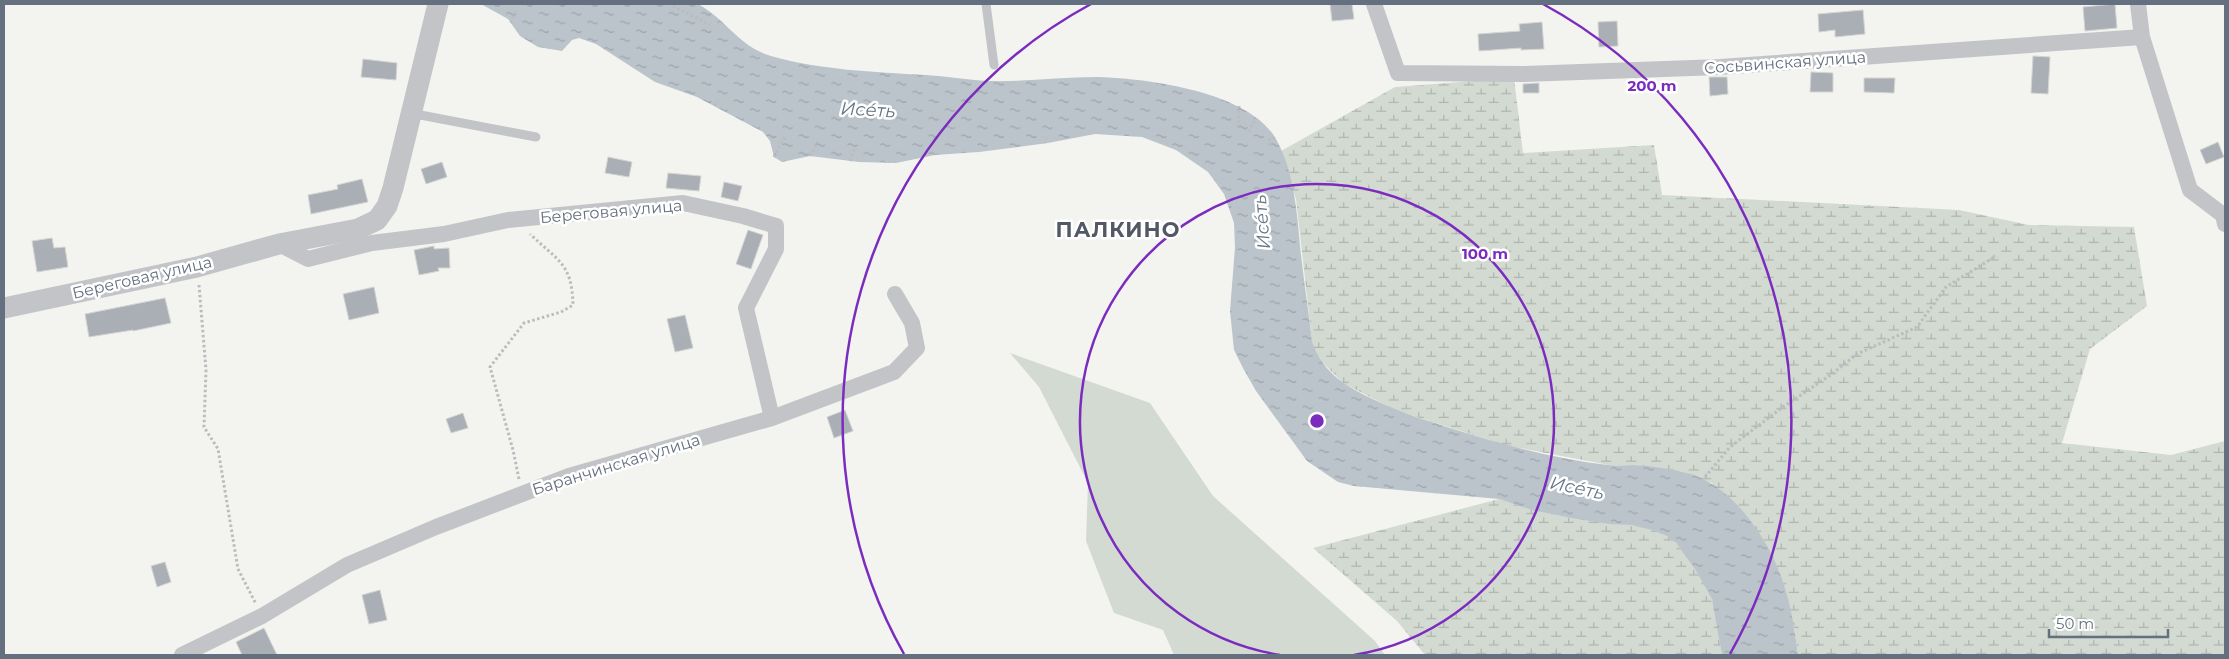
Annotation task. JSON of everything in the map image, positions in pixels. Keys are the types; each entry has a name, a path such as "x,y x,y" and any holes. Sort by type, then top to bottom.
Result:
{"street":[{"name":"Сосьвинская улица","path":"1374,4 1398,73 1523,74 1720,67 2142,37"},
{"path":"2138,4 2142,37 2190,190 2223,215 2225,224"},
{"name":"Береговая улица","path":"4,308 197,267 279,244 358,229 377,220 387,206 393,188 438,7"},
{"name":"Береговая улица","path":"279,244 308,259 372,244 444,234 508,220 683,203 743,216 776,226 776,249 746,308 772,418"},
{"name":"Баранчинская улица","path":"182,655 262,616 347,565 522,494 569,476 772,418 894,372 918,348 912,323 894,294"}],"lane":[{"path":"986,4 994,65"},
{"path":"410,114 536,137"}],"path":[{"path":"673,6 710,25"},
{"path":"511,23 516,10"},
{"path":"715,106 718,100"},
{"path":"1238,123 1239,106"},
{"path":"1249,132 1256,118"},
{"path":"774,157 786,135"},
{"path":"1270,146 1269,140 1275,138"},
{"path":"810,156 818,141"},
{"path":"850,161 855,147"},
{"path":"508,220 526,230 564,264 572,284 573,305 560,312 524,323 490,367 513,450 522,494"},
{"path":"1705,478 1730,447 1775,412 1858,354 1917,327 1946,287 1996,256"},
{"path":"197,267 206,370 204,427 218,449 238,569 262,616"}],"green space":[{"path":"1514,78 1523,153 1654,145 1662,195 1959,210 2029,225 2134,227 2147,306 2090,349 2062,443 2171,455 2225,441 2225,655 1798,655 1794,626 1712,483 1684,472 1635,465 1609,465 1505,445 1395,410 1343,383 1316,356 1312,341 1296,199 1281,151 1395,87"},
{"path":"1010,353 1150,403 1213,496 1375,641 1385,655 1174,655 1163,630 1114,613 1086,541 1088,483 1039,387"},
{"path":"1499,499 1576,519 1637,526 1660,532 1669,537 1687,557 1709,592 1716,612 1722,655 1425,655 1397,621 1313,548"}],"water":[{"name":"Исе́ть","path":"481,4 698,4 717,17 750,46 760,52 790,61 847,70 987,81 1095,77 1141,80 1194,90 1243,109 1263,123 1276,139 1283,154 1295,200 1312,341 1322,362 1338,379 1368,397 1405,413 1489,440 1548,455 1588,462 1671,469 1692,474 1708,481 1723,491 1742,510 1766,544 1775,561 1782,578 1792,615 1798,655 1722,655 1712,599 1695,569 1676,543 1667,536 1652,530 1631,525 1576,519 1532,510 1499,499 1354,486 1338,482 1307,461 1256,391 1234,350 1230,311 1235,247 1234,223 1224,194 1208,172 1176,150 1142,137 1095,134 1048,143 979,152 935,155 896,163 859,162 810,156 782,162 774,157 770,141 763,132 697,97 655,82 596,44 579,38 572,40 562,51 538,47 520,36 508,19"}],"building":[{"path":"1330,4 1352,4 1354,19 1332,21"},
{"path":"2115,4 2117,28 2085,31 2083,7"},
{"path":"1863,10 1865,34 1835,37 1835,30 1819,32 1818,14"},
{"path":"1617,21 1618,46 1599,47 1598,22"},
{"path":"1542,22 1544,49 1521,50 1521,48 1479,51 1478,34 1520,31 1519,24"},
{"path":"2033,56 2050,57 2048,94 2031,93"},
{"path":"363,59 397,63 396,80 361,77"},
{"path":"1811,72 1833,73 1833,92 1810,92"},
{"path":"1709,77 1727,77 1728,94 1710,96"},
{"path":"1864,78 1895,78 1894,93 1864,92"},
{"path":"1539,83 1539,93 1523,93 1523,84"},
{"path":"2218,142 2224,157 2206,164 2200,150"},
{"path":"608,157 632,162 629,177 605,173"},
{"path":"442,162 447,177 426,184 421,169"},
{"path":"668,173 701,176 699,191 666,188"},
{"path":"362,179 368,202 311,214 308,195 338,189 337,185"},
{"path":"724,182 742,186 738,201 721,197"},
{"path":"748,230 763,235 751,269 736,264"},
{"path":"52,238 54,248 65,247 68,267 37,272 32,241"},
{"path":"434,246 434,249 449,248 450,268 438,268 439,271 419,275 414,250"},
{"path":"374,287 379,313 349,320 343,294"},
{"path":"165,298 171,323 89,337 85,314"},
{"path":"685,315 693,348 675,352 667,319"},
{"path":"845,410 853,431 834,438 827,417"},
{"path":"463,413 468,428 451,433 446,419"},
{"path":"165,562 171,582 157,587 151,566"},
{"path":"380,590 387,620 369,624 362,595"},
{"path":"264,628 277,655 242,655 236,642"}],"district":[{"name":"ПАЛКИНО","path":"1118,230"}]}
